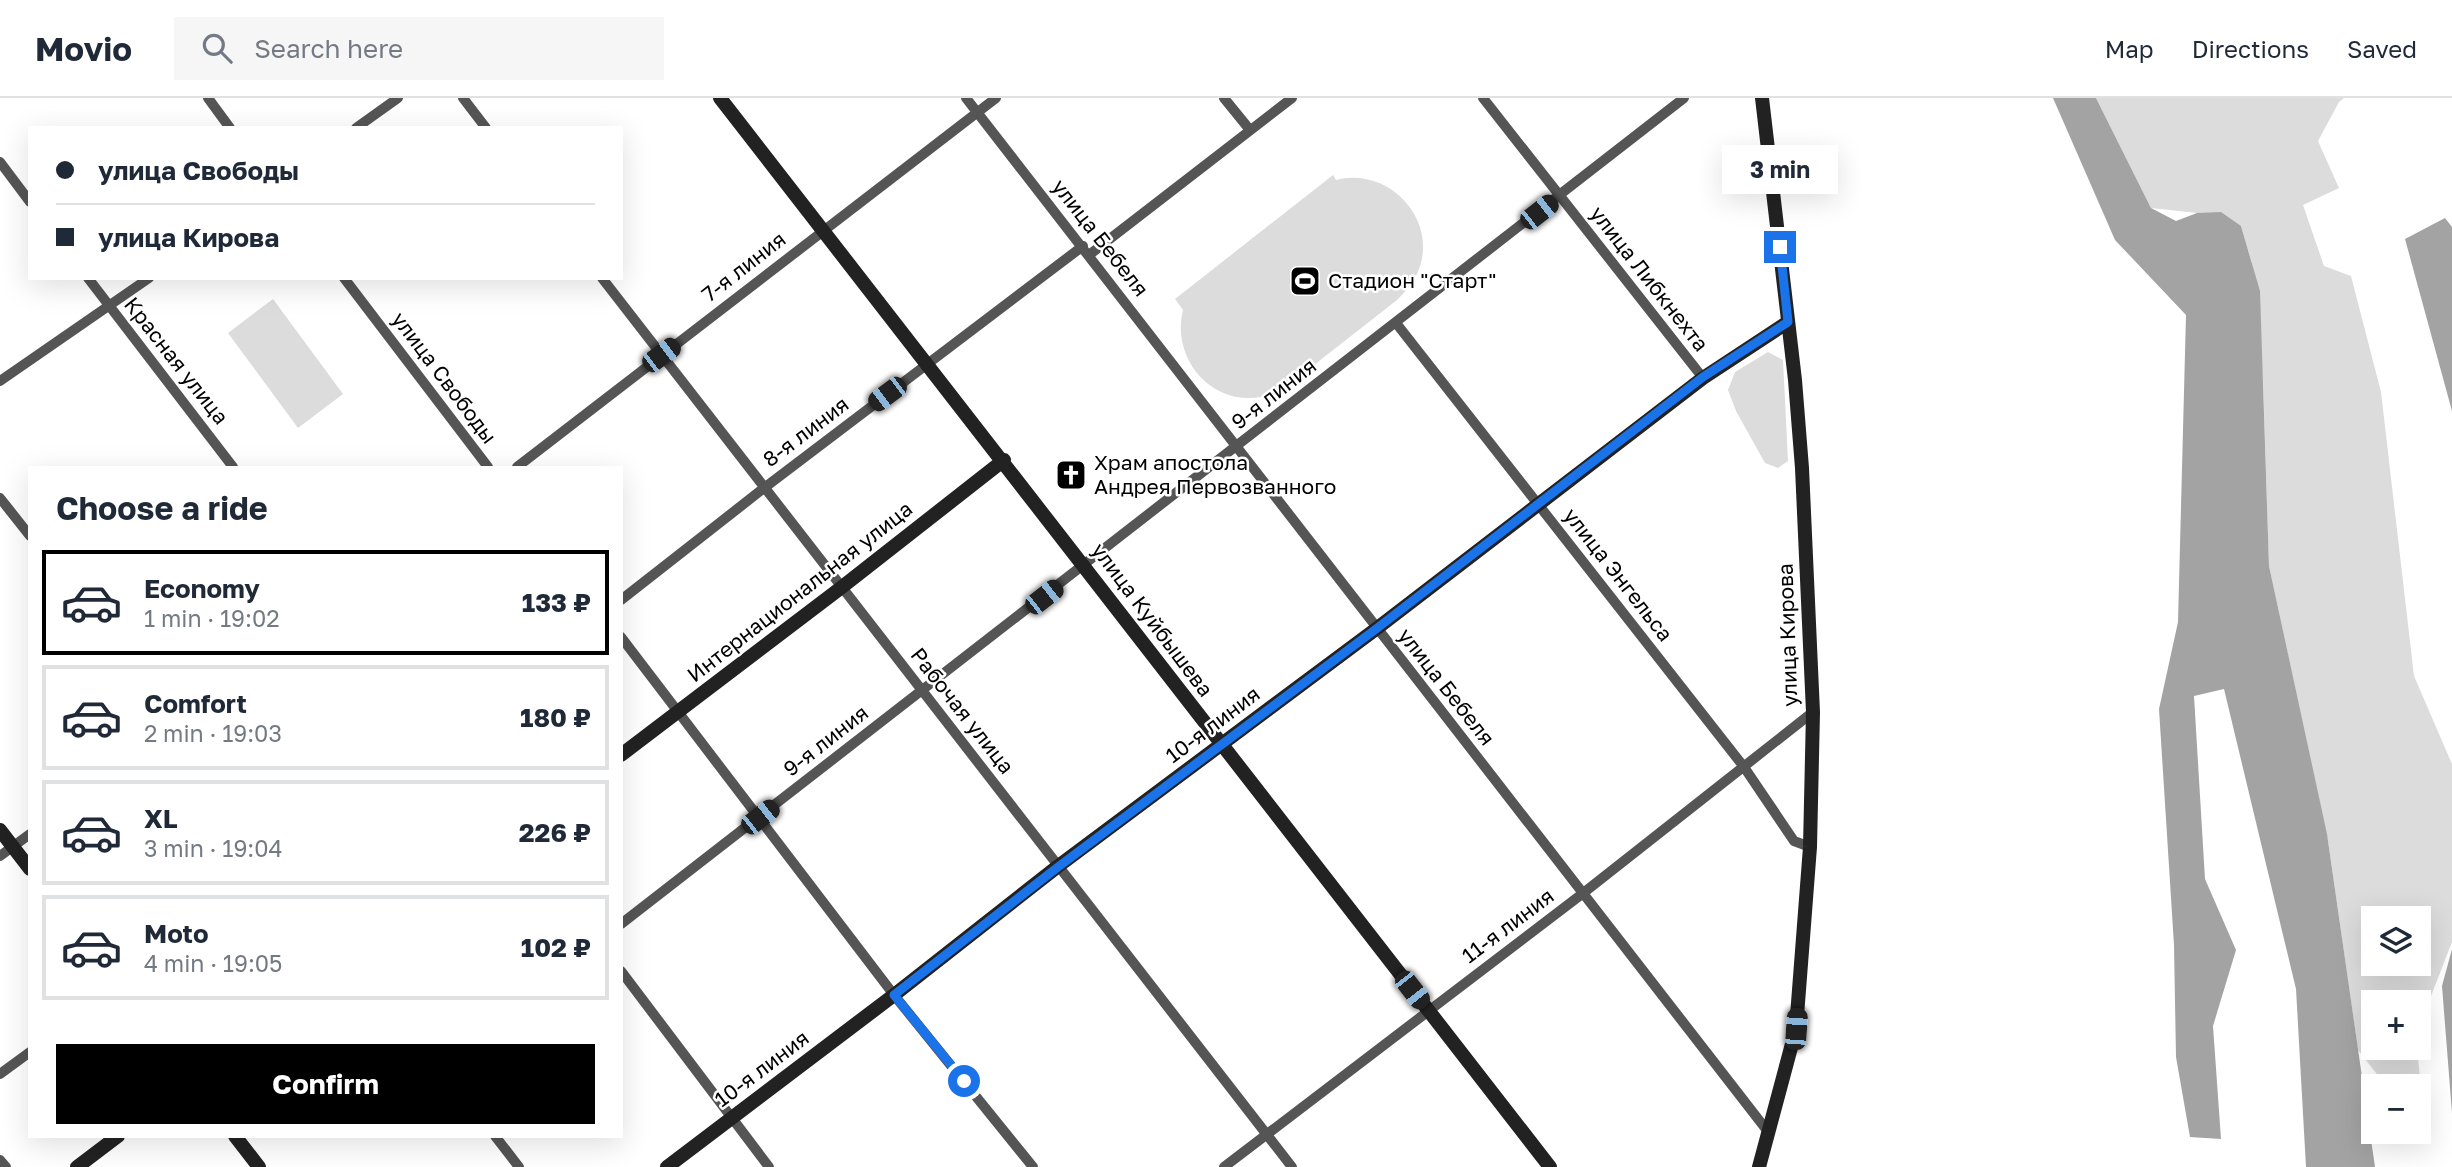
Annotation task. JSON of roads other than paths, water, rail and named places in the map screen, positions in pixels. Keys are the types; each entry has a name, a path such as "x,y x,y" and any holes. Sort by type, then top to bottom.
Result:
{"street":[{"path":"208,98 229,126"},
{"path":"359,126 398,98"},
{"path":"463,98 484,126"},
{"name":"улица Куйбышева","path":"720,98 929,363 1221,746 1550,1167"},
{"name":"улица Бебеля","path":"966,98 1769,1133"},
{"name":"7-я линия","path":"518,466 996,98"},
{"path":"1224,98 1250,130"},
{"name":"8-я линия","path":"623,598 929,363 1086,251 1292,98"},
{"name":"улица Либкнехта","path":"1483,98 1703,377"},
{"name":"9-я линия","path":"623,922 1396,323 1563,200 1684,98"},
{"name":"улица Кирова","path":"1759,1167 1796,1029 1810,847 1813,712 1802,468 1762,98"},
{"path":"0,162 28,199"},
{"name":"Красная улица","path":"90,280 232,466"},
{"path":"0,381 146,280"},
{"name":"улица Свободы","path":"346,280 487,466"},
{"name":"Рабочая улица","path":"604,280 1292,1167"},
{"name":"10-я линия","path":"667,1167 1058,867 1376,629 1703,377 1788,322"},
{"name":"улица Энгельса","path":"1396,323 1744,767 1794,841 1810,847"},
{"name":"Интернациональная улица","path":"623,754 1004,460"},
{"path":"0,498 28,533"},
{"path":"623,640 894,995 1033,1167"},
{"name":"11-я линия","path":"1224,1167 1582,894 1813,712"},
{"path":"0,831 28,867"},
{"path":"0,856 28,835"},
{"path":"623,974 769,1167"},
{"path":"0,1074 28,1053"},
{"path":"77,1167 115,1138"},
{"path":"237,1138 259,1167"},
{"path":"497,1138 519,1167"},
{"path":"0,1160 6,1167"}],"place":[{"name":"Стадион \"Старт\"","path":"1305,281"},
{"name":"Храм апостола Андрея Первозванного","path":"1071,475"}]}
